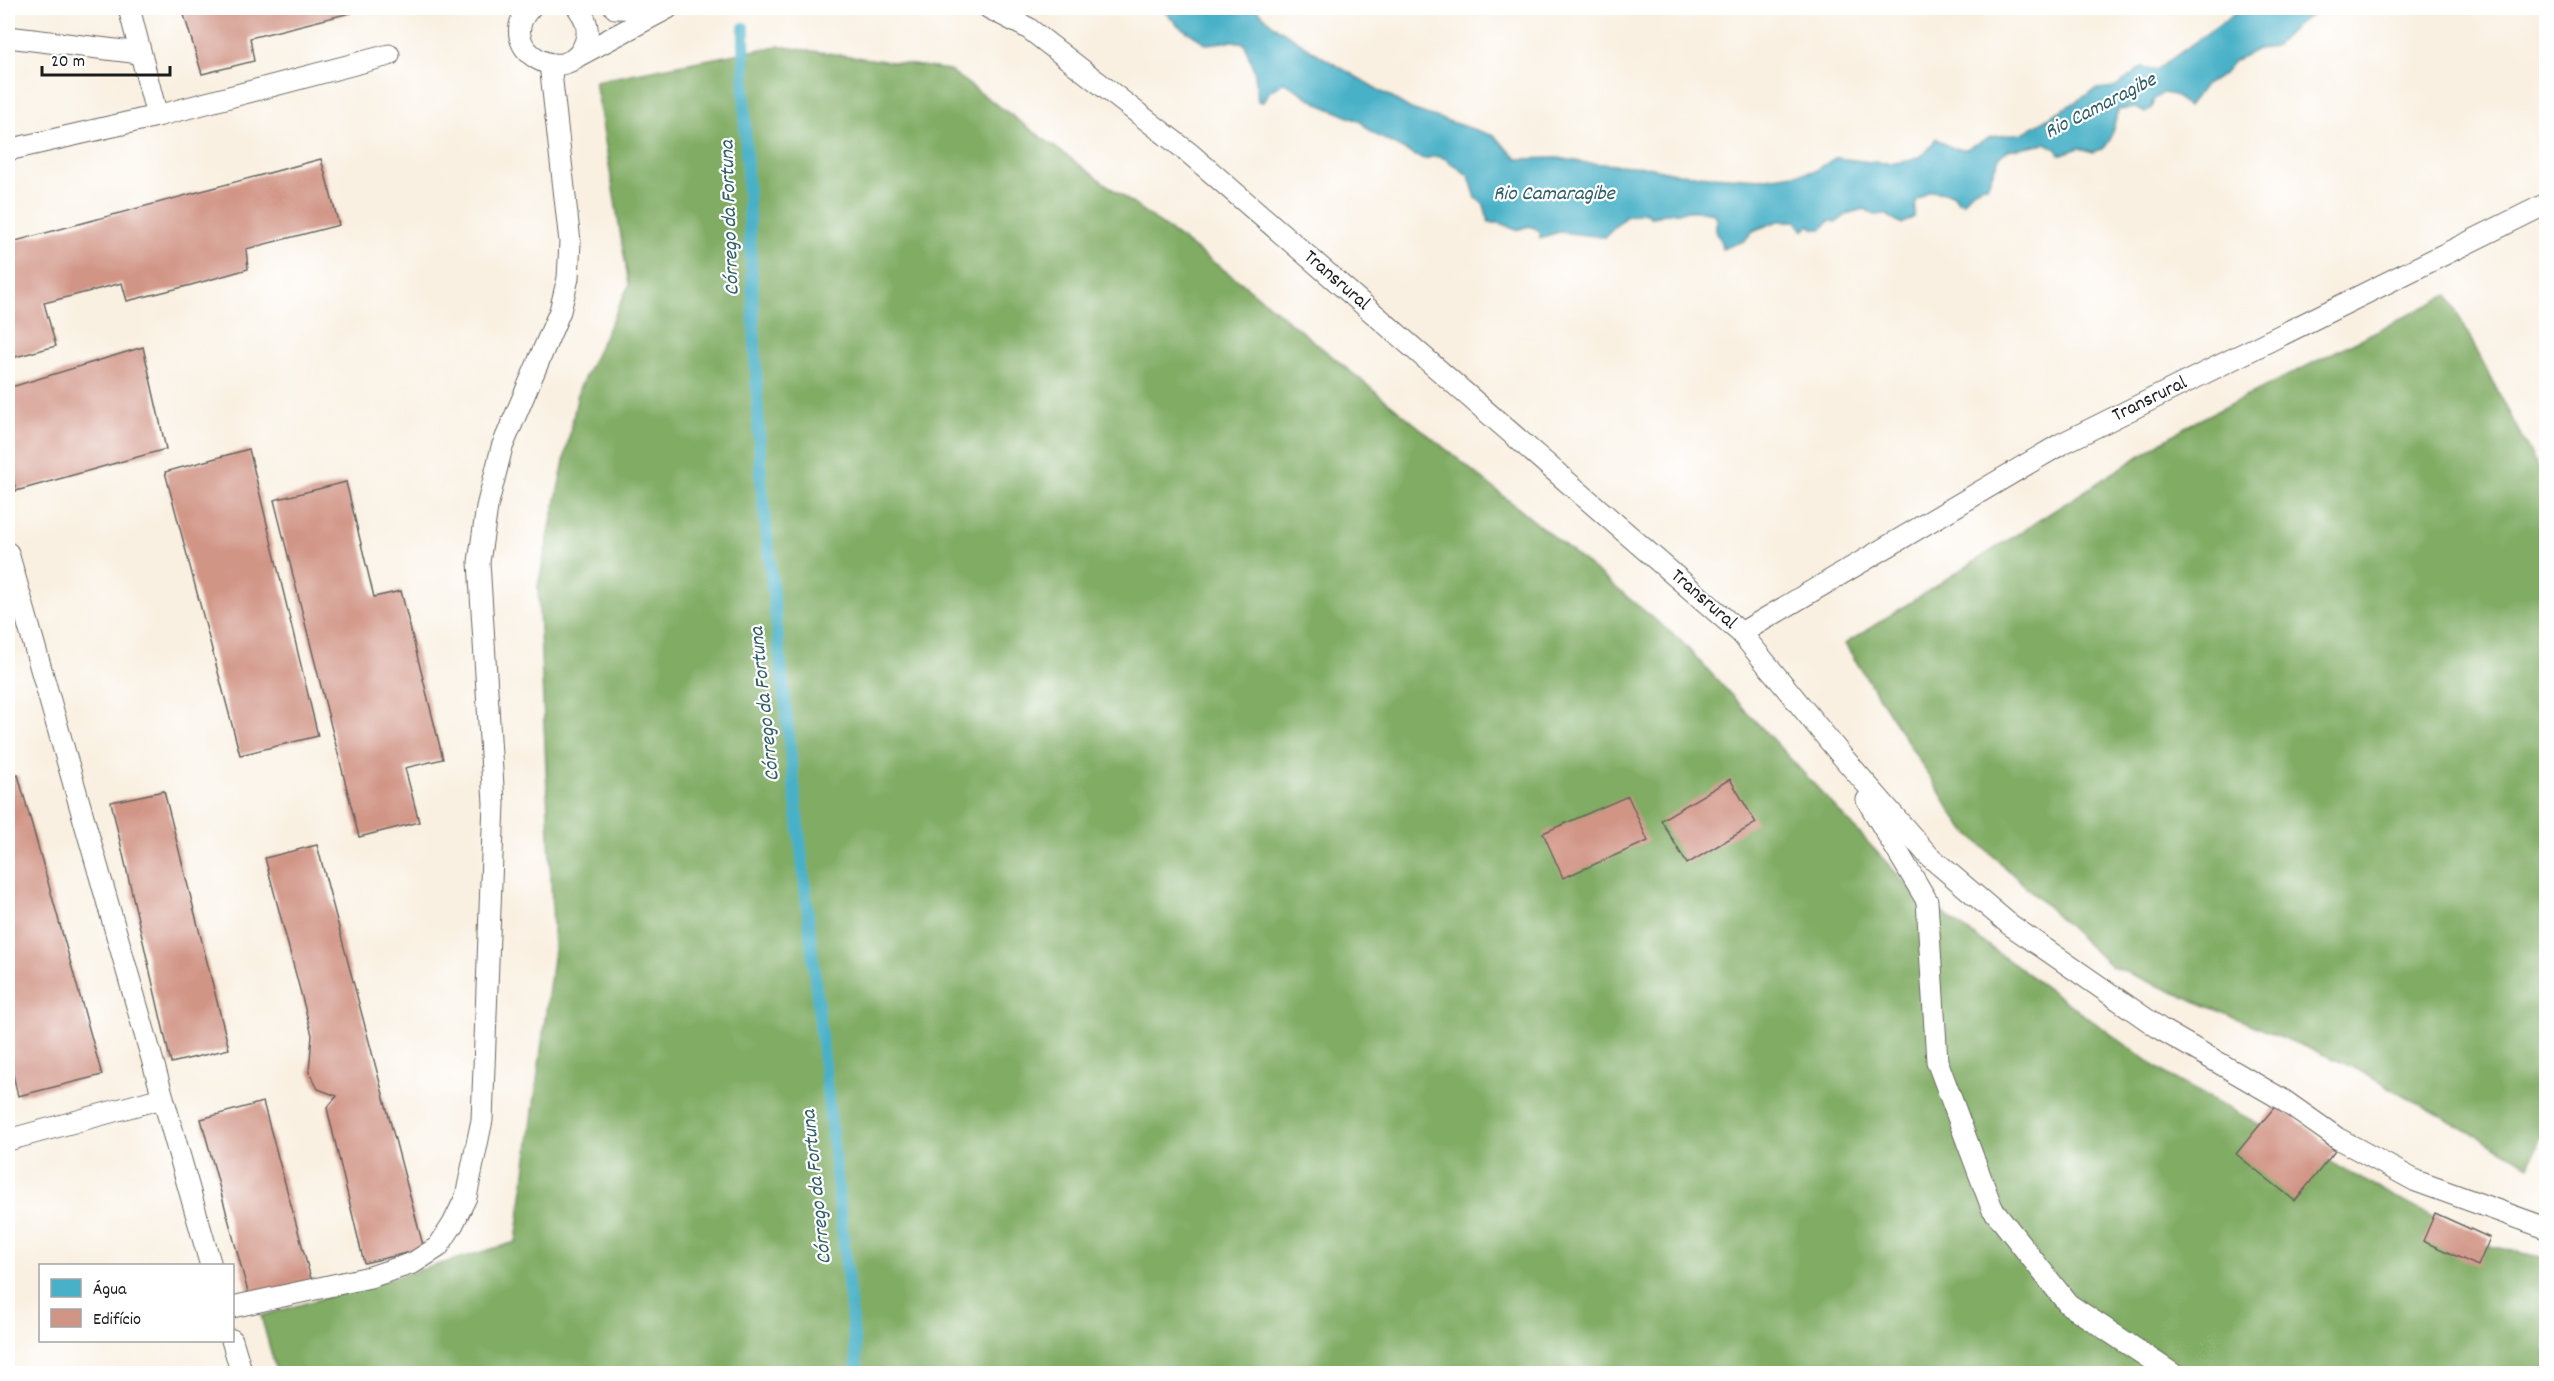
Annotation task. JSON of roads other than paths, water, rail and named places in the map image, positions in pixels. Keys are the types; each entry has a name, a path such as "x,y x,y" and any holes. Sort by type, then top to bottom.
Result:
{"lane":[{"path":"129,8 157,116"},
{"path":"524,12 521,40 525,49 532,56 559,63 577,55 587,36 587,25 578,8"},
{"path":"615,8 653,8"},
{"path":"559,63 668,8"},
{"name":"Transrural","path":"989,8 1028,28 1188,152 1741,633 2061,444 2547,204"},
{"path":"8,37 140,53"},
{"path":"8,150 157,116 389,55"},
{"path":"234,1307 370,1276 413,1263 438,1247 453,1224 466,1197 482,1120 494,803 479,562 487,507 502,447 560,311 568,278 570,242 559,63"},
{"path":"8,553 210,1264"},
{"path":"1741,633 1841,756 1929,856 2009,924 2162,1030 2283,1100 2337,1138 2416,1181 2547,1228"},
{"path":"1841,756 1927,901 1937,1061 1992,1209 2068,1304 2173,1374"},
{"path":"8,1140 162,1098"},
{"path":"233,1342 242,1374"}],"water":[{"name":"Rio Camaragibe","path":"1161,8 1255,8 1273,25 1319,55 1411,109 1494,136 1518,159 1558,158 1587,163 1648,167 1679,174 1760,179 1815,171 1835,158 1877,163 1905,162 1928,150 1936,138 1951,148 1966,149 1991,137 2023,133 2097,89 2116,87 2142,67 2156,70 2242,8 2321,8 2316,14 2297,25 2275,47 2258,49 2234,61 2224,74 2204,86 2188,107 2174,95 2163,93 2153,100 2152,107 2145,113 2137,108 2118,110 2110,140 2104,148 2093,152 2079,148 2059,155 2058,150 2046,143 2008,150 2000,156 1987,186 1973,191 1963,202 1958,201 1953,194 1930,191 1916,201 1914,217 1902,224 1885,214 1875,215 1865,209 1849,213 1837,222 1829,221 1822,229 1814,229 1810,225 1803,231 1796,221 1778,221 1753,231 1744,241 1722,249 1720,238 1716,233 1716,218 1713,213 1702,211 1669,213 1655,217 1650,217 1646,212 1625,217 1605,237 1559,232 1540,238 1540,232 1530,227 1516,230 1500,223 1489,223 1484,205 1476,198 1469,176 1444,158 1418,157 1372,133 1361,122 1321,105 1284,82 1269,92 1263,102 1258,101 1253,67 1244,43 1233,41 1207,44 1180,27"}],"waterway":[{"name":"Córrego da Fortuna","path":"744,28 745,125 761,481 858,1374"}]}
